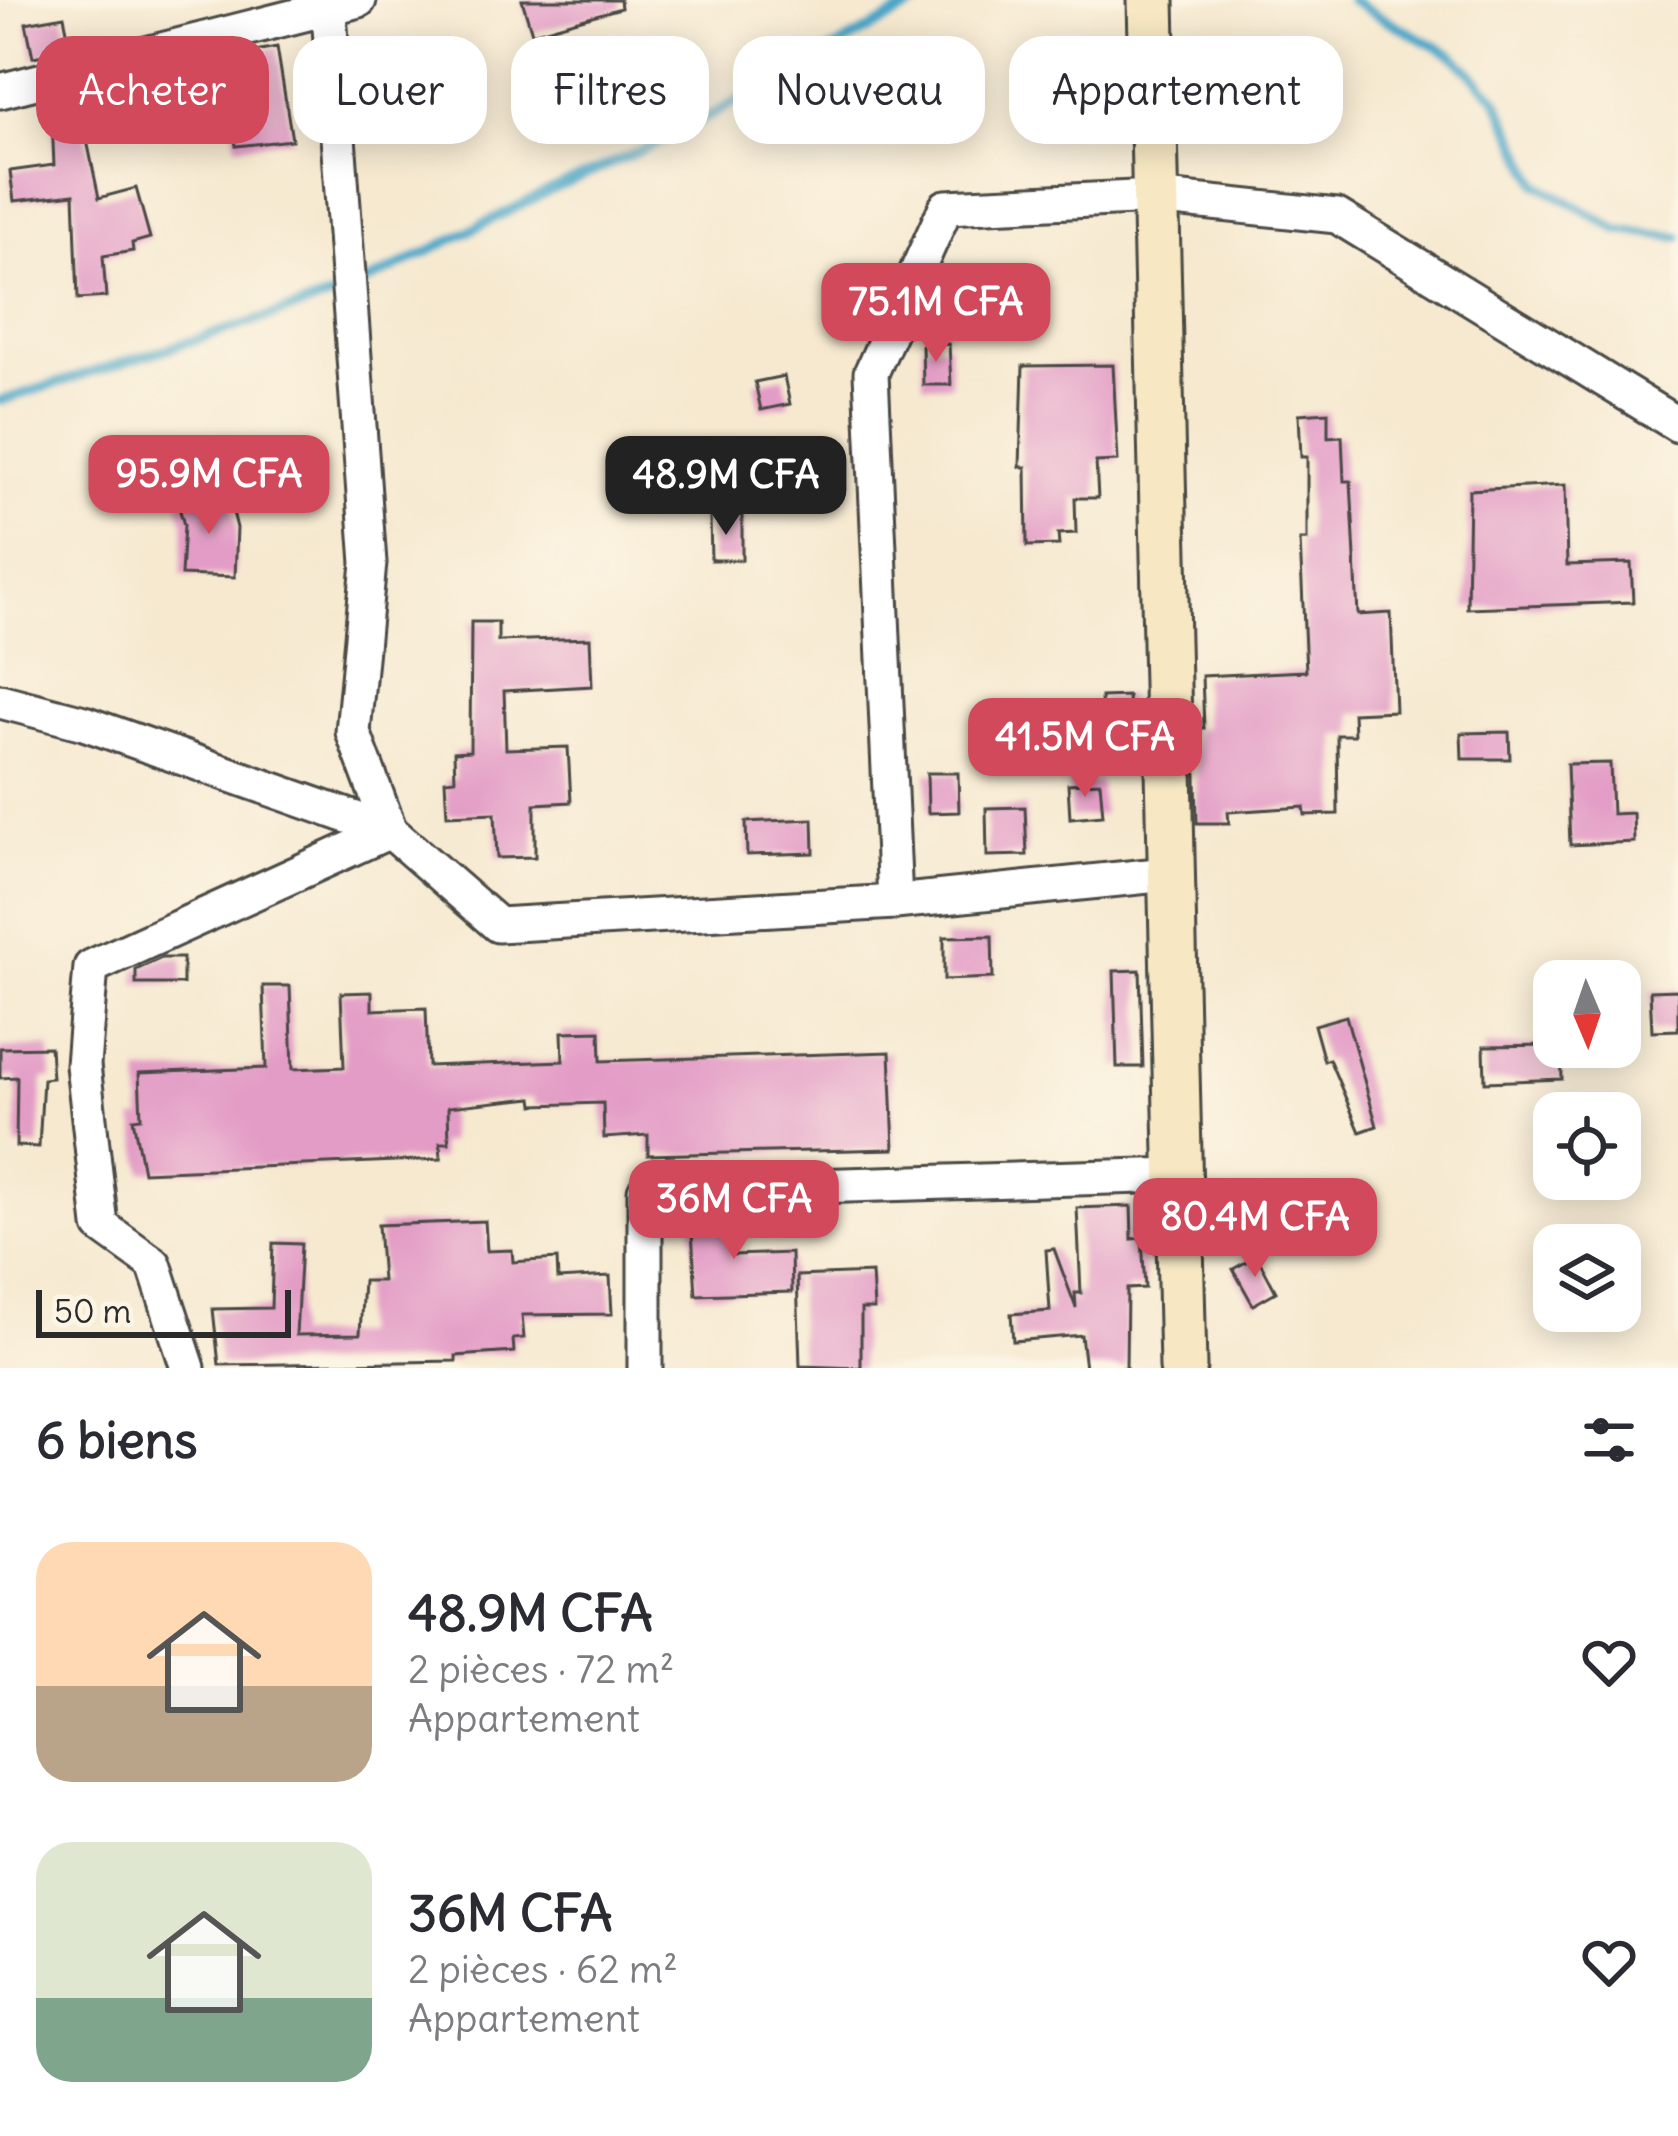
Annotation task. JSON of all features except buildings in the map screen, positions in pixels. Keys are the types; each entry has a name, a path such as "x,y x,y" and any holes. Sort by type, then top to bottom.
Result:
{"street":[{"path":"0,91 338,3 369,563 353,732 389,831"},
{"path":"1151,4 1183,1368"},
{"path":"896,902 871,374 946,207 1155,197 1336,216 1678,425"},
{"path":"0,700 84,723 389,831 498,925 896,902 1168,874"},
{"path":"188,1368 154,1264 101,1226 83,1065 91,967 389,831"},
{"path":"645,1368 645,1191 1178,1175"}],"waterway":[{"path":"0,401 345,293 549,191 665,140 924,0"},
{"path":"1350,0 1455,57 1496,98 1538,184 1618,230 1678,237"}]}
